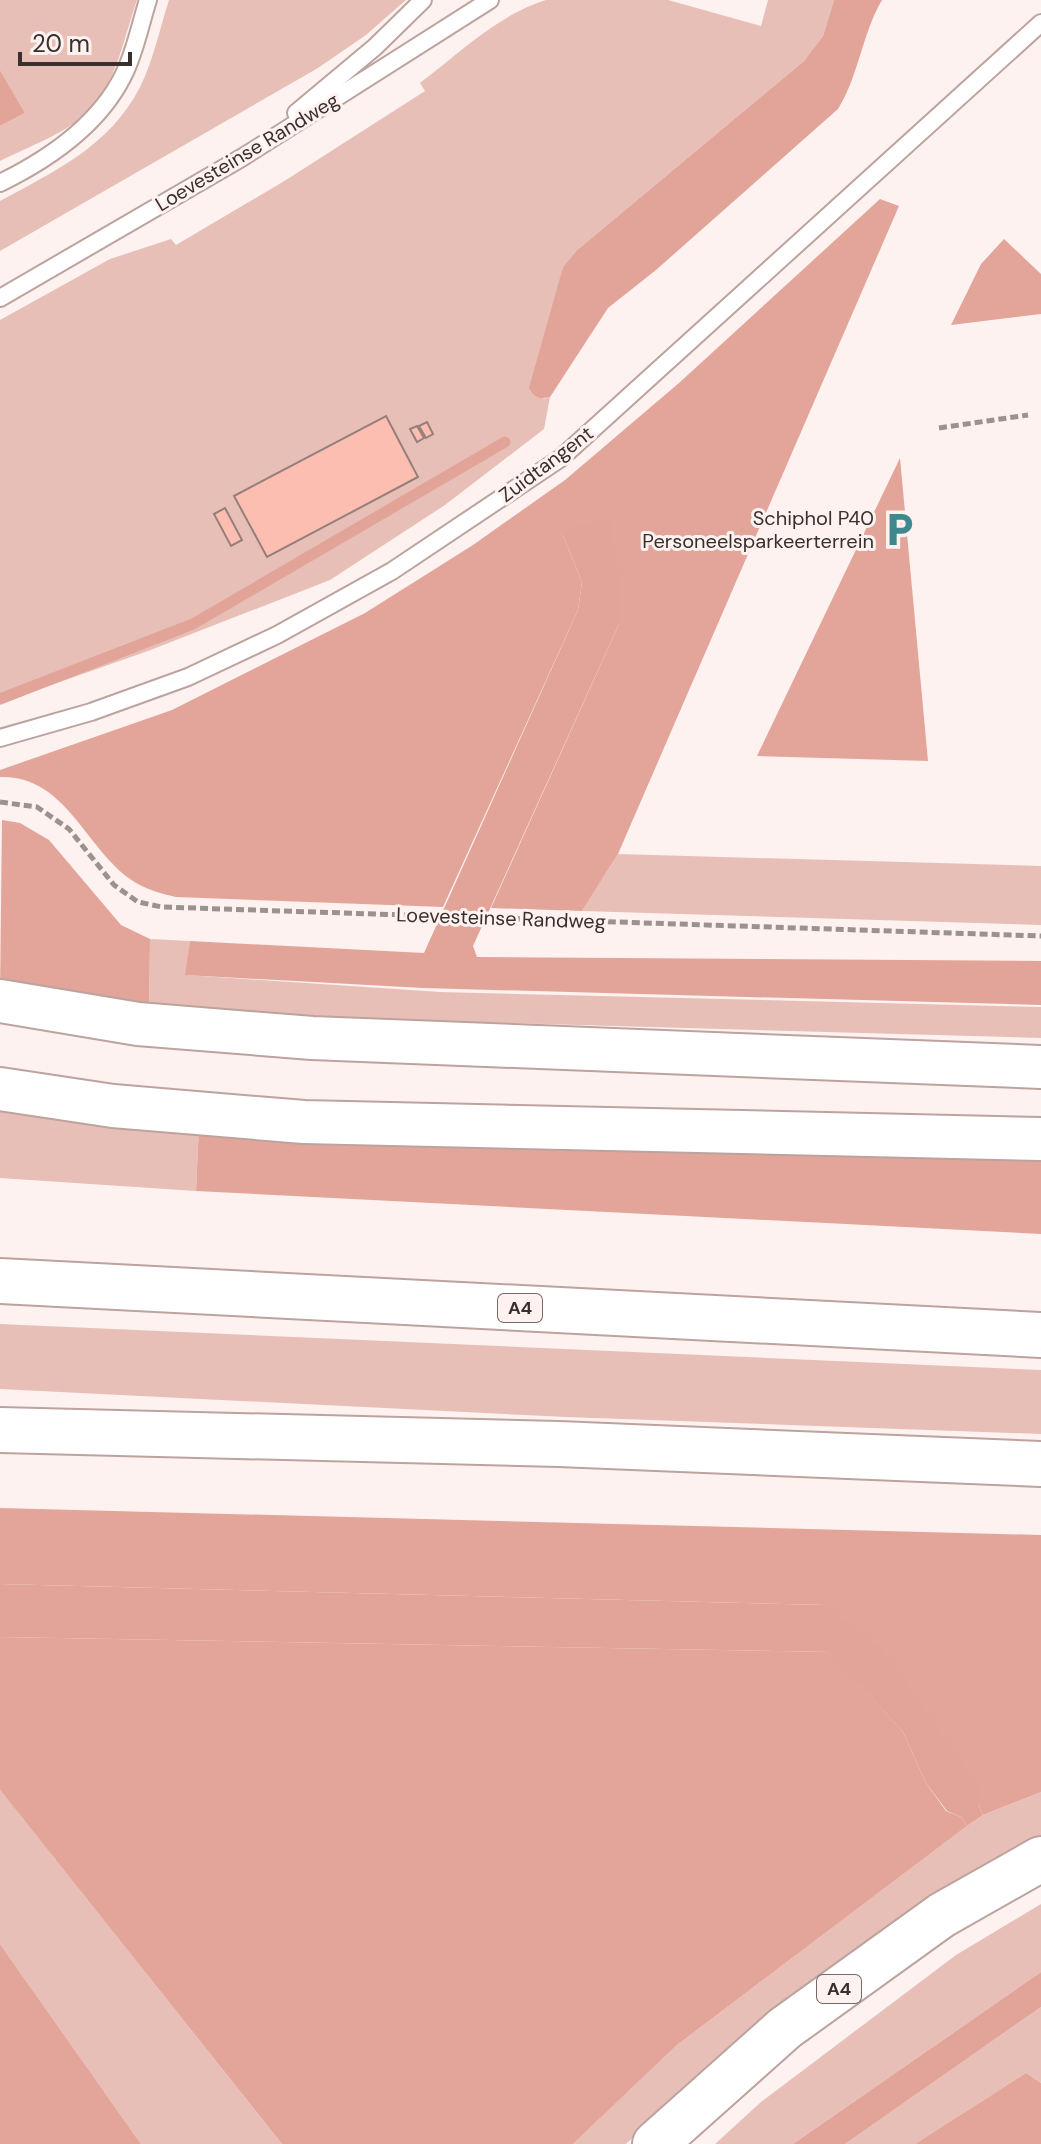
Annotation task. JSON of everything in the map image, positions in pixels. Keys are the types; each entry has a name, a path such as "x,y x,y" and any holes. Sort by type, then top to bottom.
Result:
{"highway":[{"name":"A4","path":"0,1281 1041,1335"},
{"path":"0,1430 559,1444 1041,1464"},
{"name":"A4","path":"655,2144 785,2028 942,1915 1041,1859"}],"street":[{"path":"0,1001 138,1024 312,1038 1041,1067"},
{"path":"0,1089 113,1106 304,1122 1041,1139"}],"lane":[{"path":"0,183 40,163 101,112 124,75 148,0"},
{"path":"243,157 375,47 423,0"},
{"name":"Loevesteinse Randweg","path":"0,298 243,157 490,0"},
{"name":"Zuidtangent","path":"0,738 91,712 188,677 277,635 392,571 561,458 1041,23"}],"path":[{"path":"939,428 1028,415"},
{"name":"Loevesteinse Randweg","path":"0,802 37,807 69,829 114,885 138,902 162,907 1041,936"}],"shaded area":[{"path":"0,0 137,0 118,60 97,102 68,127 0,161 0,126 25,113 0,70"},
{"path":"169,0 406,0 366,35 318,68 0,251 0,201 79,155 128,108 145,77"},
{"path":"546,0 668,0 761,26 768,0 834,0 823,36 804,61 576,251 563,267 552,312 543,399 550,397 544,429 445,505 330,580 148,651 0,703 0,320 110,259 171,239 176,245 286,180 425,91 420,83 480,36 511,15"},
{"path":"834,0 882,0 838,109 656,270 608,308 550,397 535,396 529,388 563,267 576,251 804,61 823,36"},
{"path":"0,70 25,113 0,126"},
{"path":"880,199 899,206 618,854 582,911 491,908 619,624 562,533 582,582 578,610 443,907 176,897 158,892 130,879 114,865 58,800 22,779 0,777 0,770 172,710 365,613 473,545 565,480 679,383"},
{"path":"1004,239 1041,274 1041,314 951,325 981,264"},
{"path":"900,458 928,761 757,756"},
{"path":"610,519 622,604 619,624 473,946 477,957 1041,961 1041,1005 423,988 185,975 190,941 424,953 578,610 582,582 562,533"},
{"path":"2,820 20,823 49,840 121,925 150,939 149,1013 0,993"},
{"path":"618,854 1041,866 1041,925 582,911"},
{"path":"150,939 190,941 186,975 440,992 1041,1007 1041,1038 149,1013"},
{"path":"0,1102 199,1126 196,1191 0,1178"},
{"path":"199,1126 1041,1155 1041,1234 196,1191"},
{"path":"0,1324 1041,1370 1041,1434 566,1417 0,1389"},
{"path":"0,1508 1041,1535 1041,1792 983,1815 978,1804 825,1605 0,1584"},
{"path":"0,1584 825,1605 883,1650 982,1791 978,1804 983,1815 967,1826 961,1817 947,1811 926,1783 903,1732 831,1652 0,1637"},
{"path":"0,1637 832,1652 903,1732 926,1783 946,1811 961,1817 967,1826 677,2045 573,2144 282,2144 0,1790"},
{"path":"0,1790 282,2144 141,2144 0,1944"},
{"path":"1041,1792 1041,1836 978,1872 705,2068 626,2144 573,2144 677,2045 967,1826 983,1815"},
{"path":"1041,1904 1041,1972 793,2144 715,2144 761,2102 956,1955"},
{"path":"0,1944 141,2144 0,2144"},
{"path":"1041,1972 1041,2007 845,2144 793,2144"},
{"path":"1041,2007 1041,2083 1026,2073 915,2144 845,2144"},
{"path":"1026,2073 1041,2083 1041,2144 915,2144"}],"building":[{"path":"386,416 418,477 267,557 234,496"},
{"path":"427,422 433,434 426,438 419,426"},
{"path":"417,426 424,438 417,442 410,429"},
{"path":"225,508 242,540 231,546 214,514"}],"waterway":[{"path":"0,699 193,624 505,442"}],"place":[{"name":"Schiphol P40 Personeelsparkeerterrein","path":"900,530"}]}
